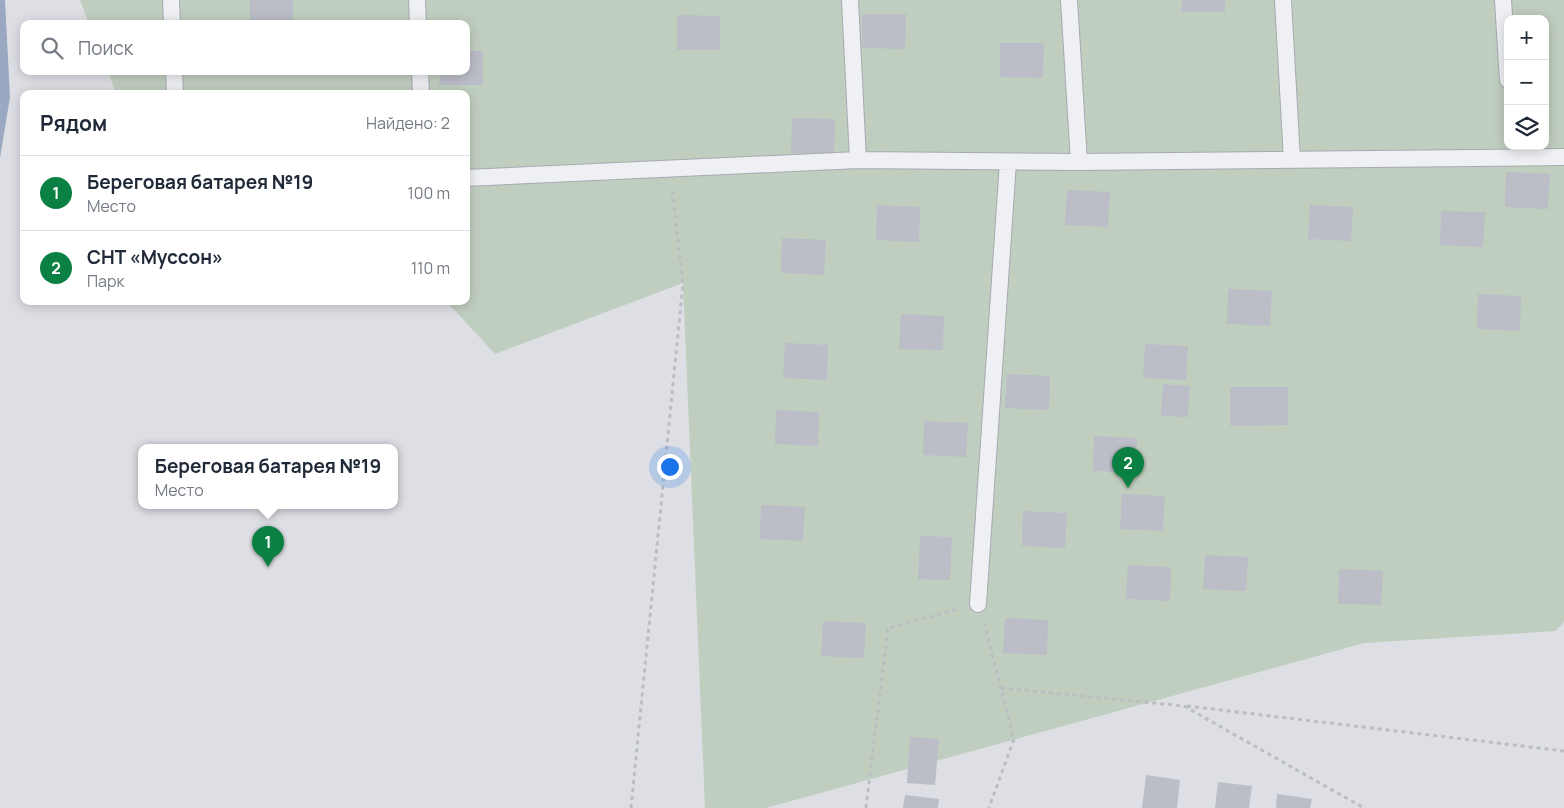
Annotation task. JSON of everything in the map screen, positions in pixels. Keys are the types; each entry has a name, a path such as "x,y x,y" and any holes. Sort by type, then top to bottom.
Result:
{"lane":[{"path":"171,0 172,20"},
{"path":"416,0 418,20"},
{"path":"850,0 858,160"},
{"path":"1069,0 1079,162"},
{"path":"1283,0 1292,160"},
{"path":"1503,0 1507,60"},
{"path":"174,75 176,90"},
{"path":"420,75 421,90"},
{"path":"470,178 858,160 1079,162 1292,160 1512,152 1564,157"},
{"path":"978,604 1008,162"}],"path":[{"path":"631,808 683,283 670,168"},
{"path":"866,808 888,628 978,604 1014,739 989,808"},
{"path":"1001,688 1184,706 1564,751"},
{"path":"1184,706 1364,808"}],"green space":[{"path":"80,0 1564,0 1564,622 1556,631 1364,643 766,808 705,808 683,283 495,354 450,305 470,305 470,90 115,90 109,75 470,75 470,20 88,20"}],"water":[{"path":"0,0 5,0 10,97 0,158"}],"building":[{"path":"250,0 293,0 293,20 250,20"},
{"path":"1182,0 1225,0 1225,12 1181,12"},
{"path":"862,14 906,14 905,49 862,48"},
{"path":"677,15 720,16 720,50 677,50"},
{"path":"1000,43 1044,43 1043,78 1000,77"},
{"path":"470,51 483,51 483,85 439,85 440,75 470,75"},
{"path":"792,118 835,119 834,153 791,153"},
{"path":"1506,172 1550,174 1548,209 1505,207"},
{"path":"1067,190 1110,192 1108,227 1065,225"},
{"path":"877,205 920,207 919,242 876,240"},
{"path":"1310,205 1353,207 1351,241 1308,239"},
{"path":"1441,211 1485,212 1483,247 1440,245"},
{"path":"782,238 826,240 824,275 781,273"},
{"path":"1228,289 1272,291 1270,326 1227,324"},
{"path":"1478,294 1521,296 1520,331 1477,329"},
{"path":"901,314 944,316 943,350 899,349"},
{"path":"785,343 828,345 827,380 783,378"},
{"path":"1145,344 1188,346 1186,380 1143,378"},
{"path":"1007,374 1050,376 1049,410 1005,408"},
{"path":"1163,384 1190,386 1188,417 1161,416"},
{"path":"1230,387 1288,387 1288,425 1230,426"},
{"path":"776,410 819,412 818,446 775,444"},
{"path":"924,421 968,423 966,457 923,455"},
{"path":"1094,436 1137,438 1136,473 1093,471"},
{"path":"1122,494 1165,496 1163,531 1120,529"},
{"path":"761,505 805,507 803,541 760,539"},
{"path":"1023,511 1067,513 1065,548 1022,546"},
{"path":"920,536 952,537 950,580 918,579"},
{"path":"1205,555 1248,557 1246,591 1203,589"},
{"path":"1128,565 1171,567 1170,601 1126,599"},
{"path":"1339,569 1383,571 1381,605 1338,604"},
{"path":"1005,618 1048,620 1047,655 1003,653"},
{"path":"823,621 866,623 864,658 821,656"},
{"path":"910,737 939,739 935,785 907,783"},
{"path":"1146,775 1180,780 1177,808 1142,808"},
{"path":"1218,782 1252,786 1249,808 1215,808"},
{"path":"1277,794 1312,799 1310,808 1276,808"},
{"path":"905,795 939,799 938,808 903,808"}],"place":[{"name":"СНТ «Муссон»","path":"1128,488"},
{"name":"Береговая батарея №19","path":"268,567"}]}
